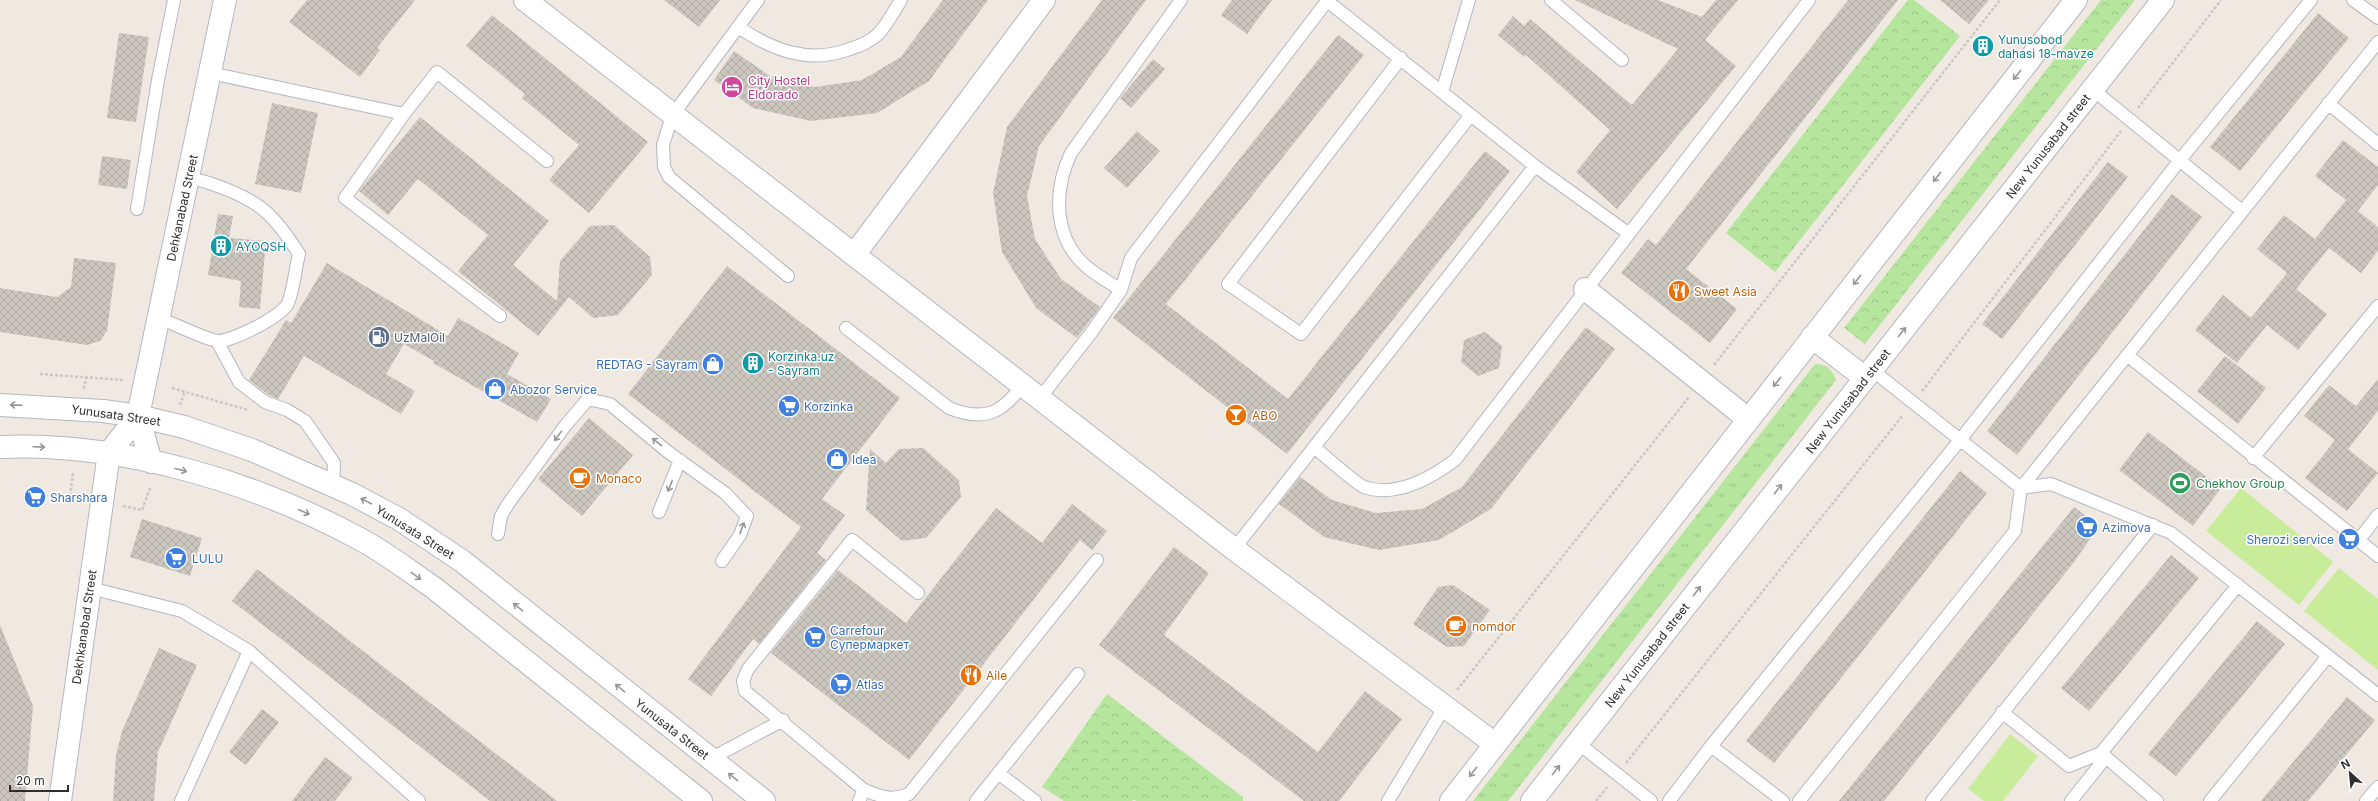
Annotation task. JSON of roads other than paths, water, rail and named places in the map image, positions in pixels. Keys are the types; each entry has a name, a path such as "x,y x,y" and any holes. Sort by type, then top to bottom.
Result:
{"main road":[{"name":"Dehkanabad Street","path":"138,416 225,0"},
{"path":"525,0 672,116 1023,384 1234,549 1495,744"},
{"path":"854,255 1044,0"},
{"path":"1451,801 2076,0"},
{"name":"New Yunusabad street","path":"1532,801 2163,0"},
{"path":"1585,289 1748,419"},
{"path":"1812,338 1869,374"},
{"name":"Yunusata Street","path":"0,405 103,411 138,416 208,434 252,450 333,486 398,519 462,562 764,801"},
{"path":"109,453 138,416"},
{"path":"138,416 151,462"},
{"path":"0,447 53,448 109,453 151,462 236,486 285,504 358,538 396,561 434,588 701,801"},
{"name":"Dekhkanabad Street","path":"60,801 109,453"}],"lane":[{"path":"137,209 174,0"},
{"path":"758,0 672,116 663,145 664,167 669,177 788,276"},
{"path":"738,27 763,43 798,55 819,56 840,53 860,46 877,35 901,0"},
{"path":"1121,290 1087,267 1073,252 1066,240 1058,205 1063,170 1071,153 1181,0"},
{"path":"1040,398 1091,333 1121,290 1131,258 1327,0 1401,58 1470,116 1535,166 1628,233"},
{"path":"1442,92 1469,0"},
{"path":"1551,0 1622,60"},
{"path":"1314,447 1364,486 1388,490 1414,484 1436,474 1455,460 1628,233 1809,0"},
{"path":"1669,801 1960,440 2180,160 2311,0"},
{"path":"2353,0 2378,18"},
{"path":"1799,801 2015,531 2021,488 2378,42"},
{"path":"1401,58 1228,284 1301,334 1470,116"},
{"path":"500,316 344,198 404,114 437,72 547,161"},
{"path":"210,73 404,114"},
{"path":"2092,89 2242,211"},
{"path":"2328,103 2378,144"},
{"path":"1234,549 1535,166"},
{"path":"159,318 217,341 241,335 261,326 288,304 299,254 289,238 257,205 208,182 188,177"},
{"path":"2253,458 2378,306"},
{"path":"846,328 948,408 959,413 982,414 1001,408 1010,402 1023,384"},
{"path":"217,341 239,382 265,402 287,410 305,421 334,463 333,486"},
{"path":"2127,355 2253,458 2378,556"},
{"path":"1869,374 1960,440 2021,488 2051,484 2171,533 2378,695"},
{"path":"498,534 501,516 508,504 565,426 588,399 610,404 680,460 725,493 747,516 740,535 722,561"},
{"path":"659,512 680,460"},
{"path":"2359,540 2378,515"},
{"path":"1932,801 2153,525"},
{"path":"918,593 859,544 852,540 748,669 743,681 745,690 864,790 888,799 897,800 909,794 1097,560"},
{"path":"2071,801 2103,755 2238,585"},
{"path":"90,588 182,612 249,651 419,801"},
{"path":"183,799 249,651"},
{"path":"2210,801 2328,656"},
{"path":"976,801 1078,674"},
{"path":"1388,801 1445,706"},
{"path":"2002,712 2069,766 2103,755"},
{"path":"710,759 782,720"},
{"path":"1578,743 1651,801"},
{"path":"1712,746 1783,801"},
{"path":"2103,755 2158,801"},
{"path":"998,773 1035,801"},
{"path":"2366,801 2378,787"},
{"path":"859,801 864,790"}],"place":[{"name":"Yunusobod dahasi 18-mavze","path":"1983,46"},
{"name":"City Hostel Eldorado","path":"732,87"},
{"name":"AYOQSH","path":"221,246"},
{"name":"Sweet Asia","path":"1679,291"},
{"name":"UzMalOil","path":"379,337"},
{"name":"Korzinka.uz - Sayram","path":"753,363"},
{"name":"REDTAG - Sayram","path":"713,364"},
{"name":"Abozor Service","path":"495,389"},
{"name":"Korzinka","path":"789,406"},
{"name":"ABO","path":"1236,415"},
{"name":"Idea","path":"837,459"},
{"name":"Monaco","path":"580,478"},
{"name":"Chekhov Group","path":"2180,483"},
{"name":"Sharshara","path":"35,497"},
{"name":"Azimova","path":"2087,527"},
{"name":"Sherozi service","path":"2349,539"},
{"name":"LULU","path":"176,558"},
{"name":"nomdor","path":"1456,626"},
{"name":"Carrefour Супермаркет","path":"815,637"},
{"name":"Aile","path":"971,675"},
{"name":"Atlas","path":"841,684"}]}
